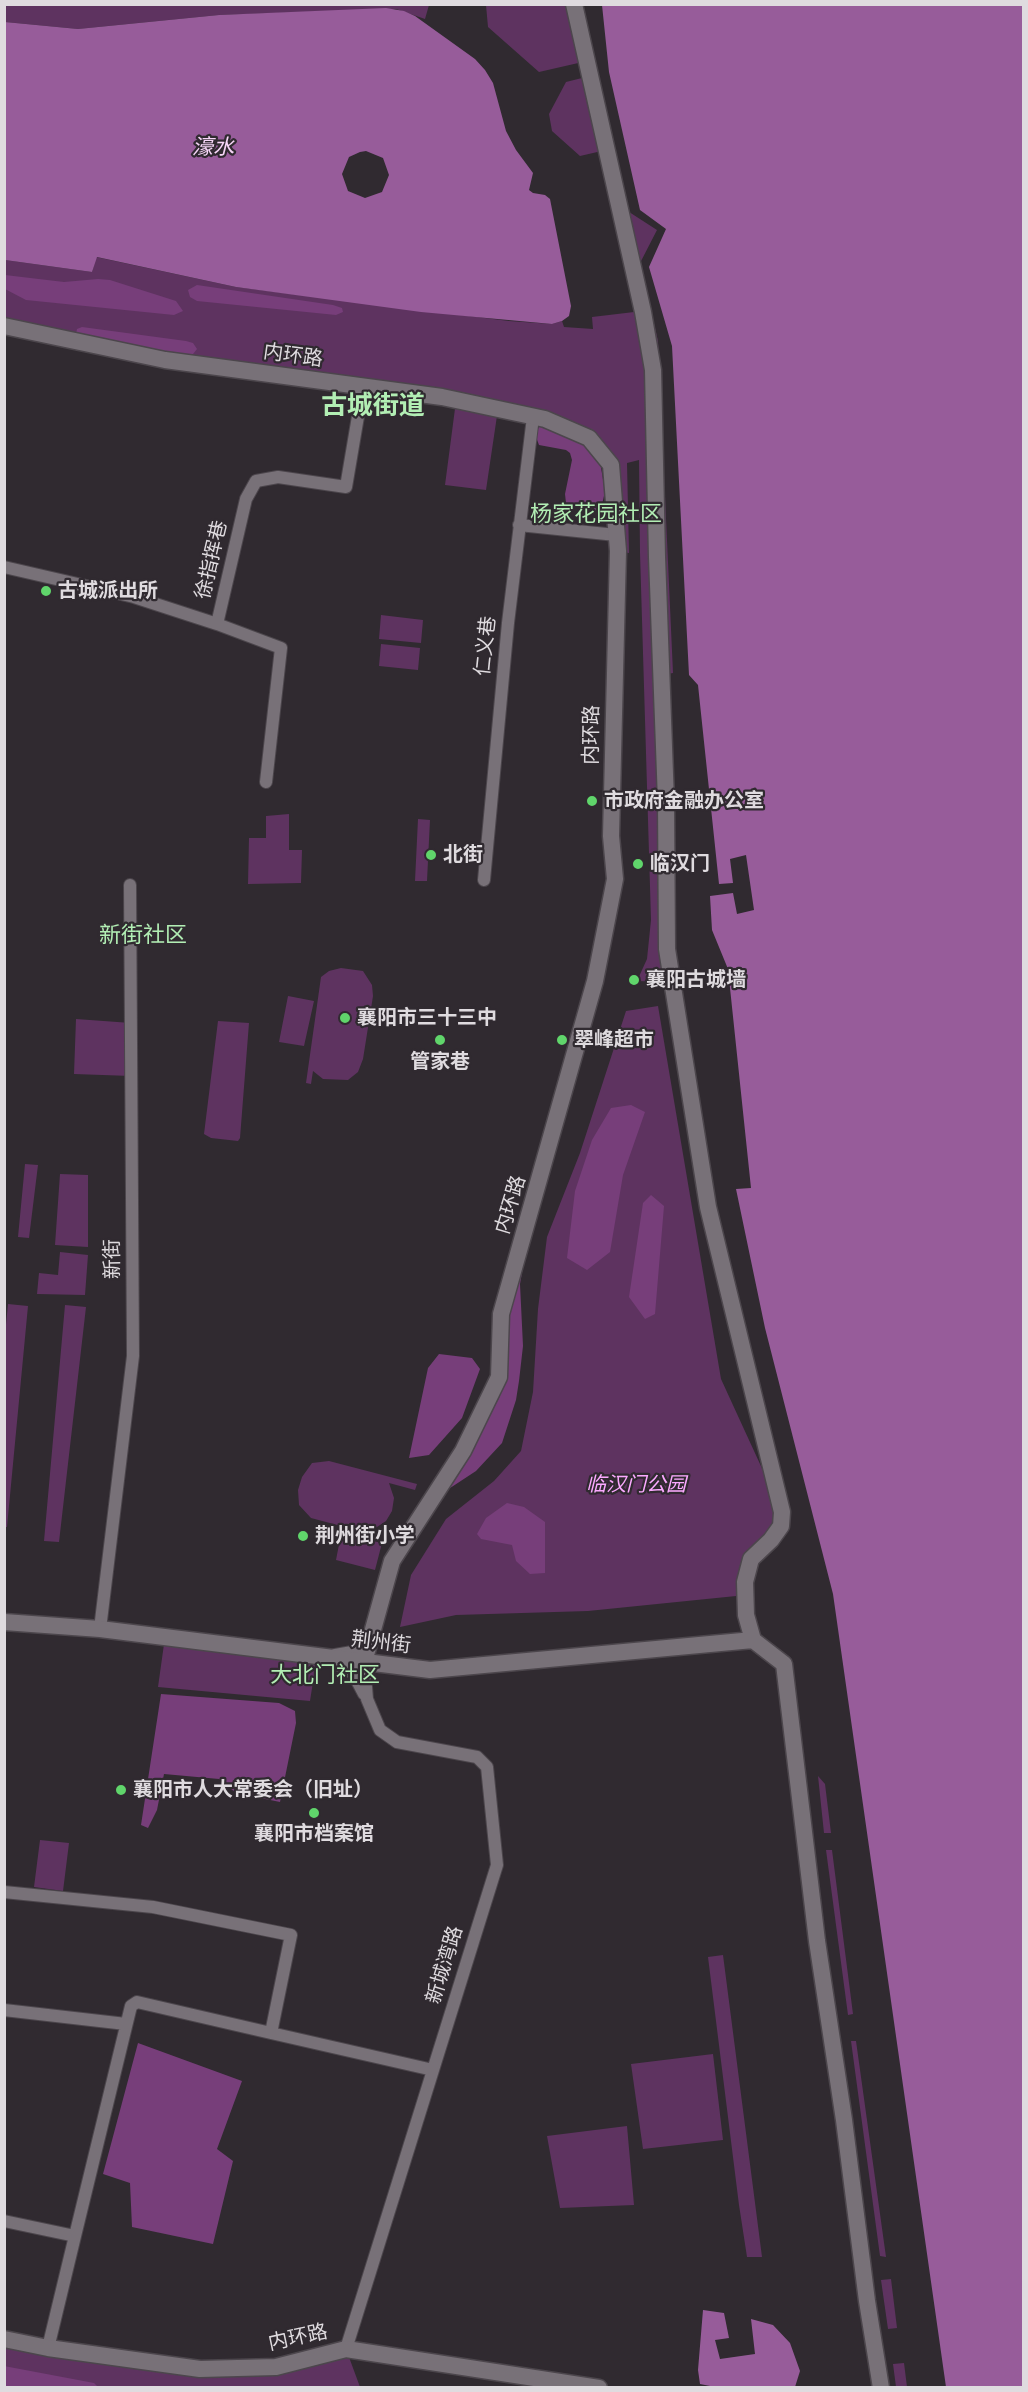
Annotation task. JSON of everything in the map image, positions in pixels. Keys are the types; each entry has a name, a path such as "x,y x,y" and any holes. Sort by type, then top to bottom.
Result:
{"street":[{"path":"574,4 643,312 653,370 666,801 667,949 708,1207 782,1512 781,1526 771,1540 751,1559 745,1582 746,1615 753,1640 784,1664 817,1941 881,2388"},
{"name":"内环路","path":"4,326 165,360 442,397 545,419 589,438 611,465 618,551 611,836 615,879 595,981 501,1314 499,1377 463,1451 392,1561 364,1662"},
{"name":"徐指挥巷","path":"4,567 135,597 217,624 246,499 256,481 278,477 346,487 363,387"},
{"name":"仁义巷","path":"484,880 492,773 533,417"},
{"path":"519,525 616,535"},
{"path":"217,624 281,648 266,782"},
{"name":"新街","path":"100,1629 133,1356 130,885"},
{"name":"荆州街","path":"4,1622 100,1629 430,1670 753,1640"},
{"path":"325,1657 358,1651 372,1634"},
{"path":"325,1657 353,1673 367,1699"},
{"name":"新城湾路","path":"346,2349 497,1865 487,1767 477,1757 397,1742 380,1730 367,1699 364,1662"},
{"path":"4,1892 153,1907 291,1935 271,2033"},
{"path":"48,2348 131,2006 137,2002 433,2070"},
{"path":"4,2010 126,2024"},
{"path":"4,2221 75,2236"},
{"name":"内环路","path":"4,2339 48,2348 200,2369 276,2367 346,2349 599,2388"}],"green space":[{"path":"4,5 429,5 425,19 396,9 219,15 78,29 5,22"},
{"path":"486,5 574,5 587,61 539,72 488,27"},
{"path":"590,76 606,150 580,156 552,131 549,114 566,82"},
{"path":"626,210 657,230 639,265"},
{"path":"96,257 236,287 509,321 552,324 562,321 564,327 593,329 592,317 651,310 658,341 673,673 662,675 666,982 637,981 647,959 651,920 639,460 627,463 629,553 618,551 611,465 589,438 498,409 486,490 445,485 456,401 5,326 5,260 92,272"},
{"path":"381,615 423,620 421,643 379,639"},
{"path":"381,644 420,648 418,670 379,666"},
{"path":"289,814 289,850 302,850 301,883 248,884 249,838 266,838 266,816"},
{"path":"418,819 430,820 427,881 415,881"},
{"path":"341,968 363,971 372,985 373,996 363,1059 358,1072 348,1080 323,1079 313,1071 311,1084 306,1083 321,977 329,971"},
{"path":"288,996 314,1001 304,1046 279,1042"},
{"name":"临汉门公园","path":"658,1006 721,1379 782,1512 751,1559 746,1595 588,1611 456,1615 400,1627 411,1575 446,1519 494,1481 521,1451 533,1392 538,1309 547,1237 580,1153 626,1011"},
{"path":"76,1019 131,1023 131,1076 74,1074"},
{"path":"218,1021 249,1023 238,1141 211,1138 204,1134"},
{"path":"25,1164 38,1165 29,1238 18,1237"},
{"path":"60,1174 88,1175 88,1247 55,1245"},
{"path":"60,1252 88,1255 85,1295 37,1294 39,1273 58,1275"},
{"path":"8,1304 28,1306 7,1527 4,1527 4,1345"},
{"path":"65,1305 86,1307 59,1542 44,1541"},
{"path":"329,1461 417,1484 415,1490 389,1483 394,1498 392,1511 386,1521 374,1529 360,1531 311,1518 299,1505 298,1490 302,1477 312,1463"},
{"path":"341,1534 382,1543 375,1570 336,1560"},
{"path":"165,1637 317,1656 310,1701 158,1687"},
{"path":"818,1776 825,1784 831,1833 824,1833"},
{"path":"40,1840 69,1843 63,1891 34,1887"},
{"path":"826,1850 832,1850 853,2014 848,2015"},
{"path":"723,1955 762,2257 747,2257 739,2205 708,1957"},
{"path":"851,2041 856,2041 886,2257 880,2256"},
{"path":"713,2054 723,2140 643,2149 631,2064"},
{"path":"627,2126 634,2205 560,2208 547,2136"},
{"path":"891,2279 897,2328 888,2329 881,2280"},
{"path":"4,2339 48,2348 276,2367 346,2349 360,2387 5,2387"},
{"path":"904,2363 907,2387 896,2387 893,2364"}],"shaded area":[{"path":"5,275 64,282 110,280 176,301 183,311 174,315 26,300 5,289"},
{"path":"197,285 333,305 342,308 343,312 336,315 197,301 190,297 188,290"},
{"path":"82,327 186,341 193,343 197,349 193,354 183,356 76,334 77,329"},
{"path":"539,425 583,442 600,462 605,491 602,505 597,511 566,503 565,494 572,460 570,453 566,450 539,445 536,437"},
{"path":"631,1105 645,1112 623,1175 610,1252 587,1270 567,1258 575,1191 592,1140 611,1108"},
{"path":"651,1195 664,1206 655,1314 645,1319 629,1297 643,1203"},
{"path":"526,1250 520,1284 523,1346 519,1381 516,1400 502,1443 476,1471 441,1494 499,1398 508,1365 504,1325"},
{"path":"439,1354 472,1358 480,1369 462,1418 429,1455 409,1458 428,1368"},
{"path":"507,1503 524,1507 545,1522 545,1573 530,1574 516,1561 512,1545 481,1539 477,1534 486,1518"},
{"path":"161,1694 279,1703 295,1711 296,1723 280,1802 236,1793 219,1779 164,1774 157,1810 148,1828 141,1825"},
{"path":"138,2043 242,2081 217,2149 233,2161 213,2244 132,2227 130,2183 103,2174"},
{"path":"4,2366 94,2383 98,2387 5,2387"}],"water":[{"path":"602,5 1023,5 1023,2387 946,2387 833,1594 765,1328 736,1189 751,1188 728,969 712,930 710,896 733,893 737,914 754,910 746,855 730,859 733,883 719,884 698,685 689,675 672,346 649,267 666,229 640,210 609,72"},
{"name":"濠水","path":"386,8 404,11 415,16 475,59 493,83 506,131 516,150 533,173 529,190 550,199 571,306 569,316 552,324 421,312 236,287 97,257 92,272 5,260 5,22 78,29 219,15","holes":["366,151 383,158 389,175 382,192 365,198 348,191 342,174 349,157"]},
{"path":"703,2310 724,2313 729,2338 715,2340 720,2359 755,2354 751,2319 773,2325 790,2343 800,2371 795,2387 720,2388 700,2384 698,2370"}],"place":[{"name":"古城派出所","path":"46,591"},
{"name":"市政府金融办公室","path":"592,801"},
{"name":"北街","path":"431,855"},
{"name":"临汉门","path":"638,864"},
{"name":"襄阳古城墙","path":"634,980"},
{"name":"襄阳市三十三中","path":"345,1018"},
{"name":"管家巷","path":"440,1040"},
{"name":"翠峰超市","path":"562,1040"},
{"name":"荆州街小学","path":"303,1536"},
{"name":"襄阳市人大常委会（旧址）","path":"121,1790"},
{"name":"襄阳市档案馆","path":"314,1813"}],"district":[{"name":"古城街道","path":"373,407"},
{"name":"杨家花园社区","path":"596,515"},
{"name":"新街社区","path":"143,936"},
{"name":"大北门社区","path":"325,1676"}]}
